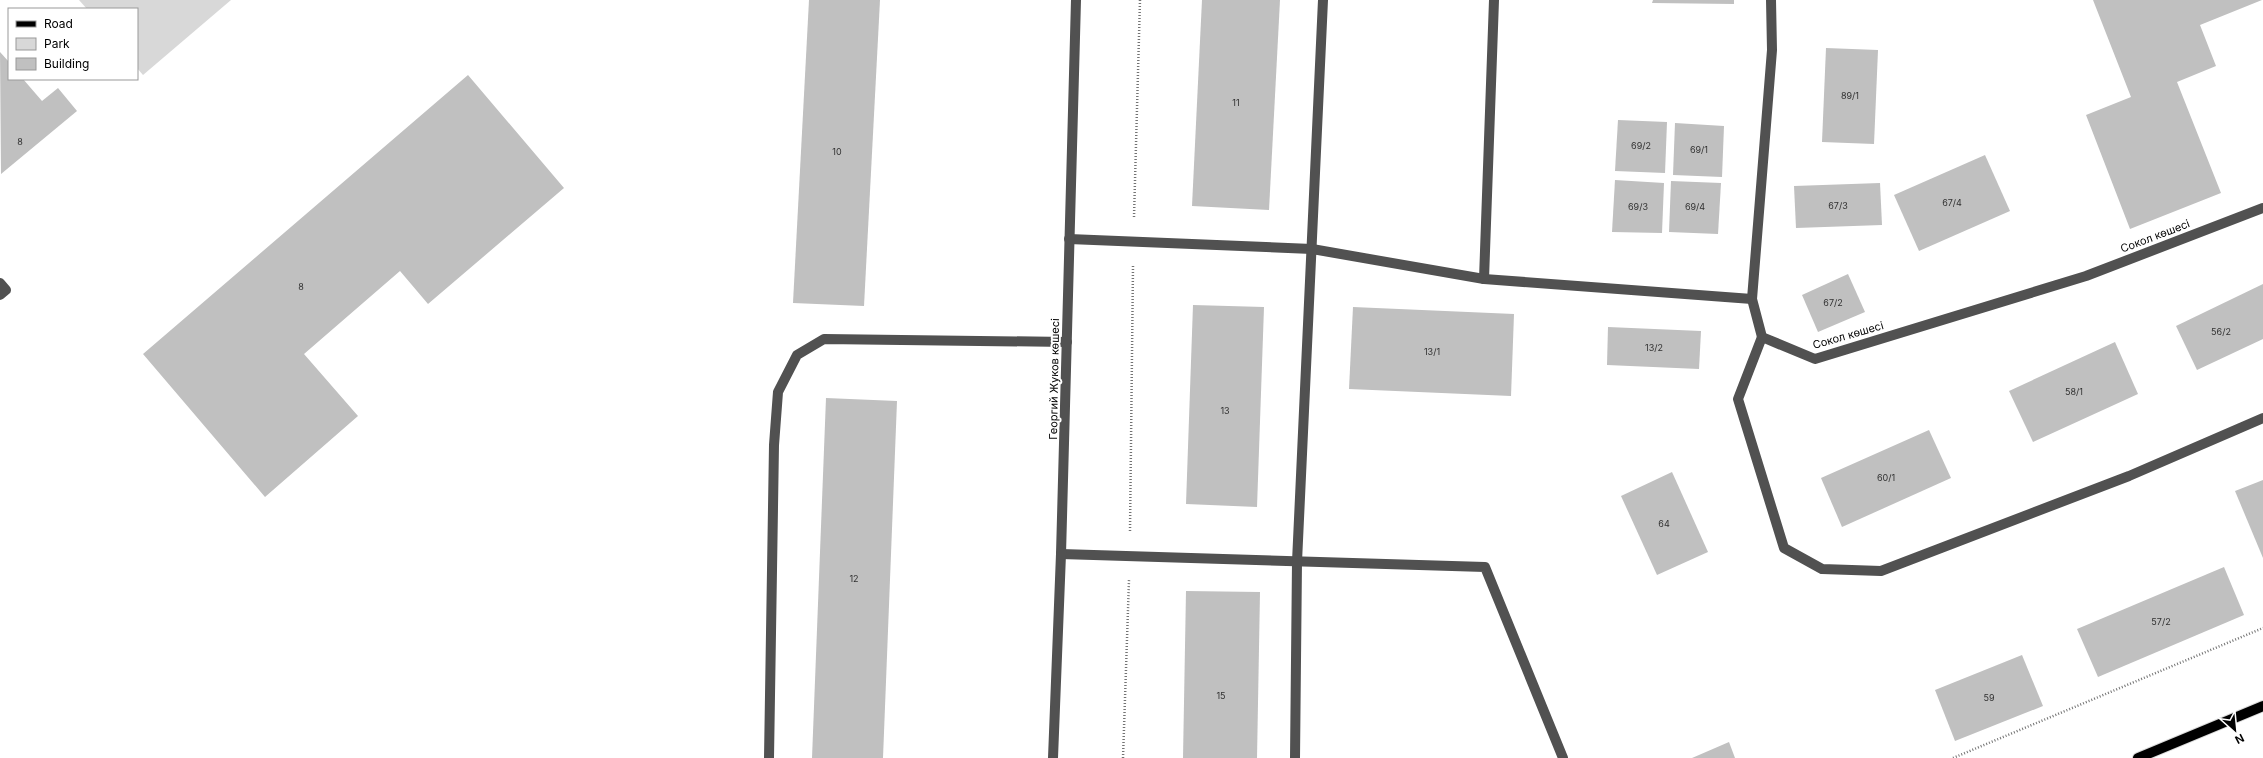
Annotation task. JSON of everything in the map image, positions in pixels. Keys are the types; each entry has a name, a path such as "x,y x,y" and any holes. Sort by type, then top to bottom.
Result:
{"main road":[{"path":"2138,758 2263,706"}],"street":[{"name":"Георгий Жуков көшесі","path":"1053,758 1061,554 1076,0"},
{"path":"1295,758 1297,562 1323,0"},
{"path":"1484,279 1494,0"},
{"path":"1770,0 1772,50 1752,299 1762,337 1738,399 1784,548 1822,569 1881,571 2129,476 2263,418"},
{"name":"Сокол көшесі","path":"1762,337 1815,359 2086,276 2263,208"},
{"path":"1069,239 1312,249 1484,279 1752,299"},
{"path":"0,283 6,290 0,295"},
{"path":"769,758 774,445 778,392 797,356 824,339 1067,342"},
{"path":"1061,554 1485,567 1563,758"}],"path":[{"path":"1123,758 1130,556 1133,241 1140,0"},
{"path":"1953,758 2263,628"}],"green space":[{"path":"79,0 231,0 143,75 138,69 138,8 86,8"}],"building":[{"path":"809,0 880,0 864,306 793,303"},
{"path":"1202,0 1280,0 1269,210 1192,206"},
{"path":"1653,0 1734,0 1734,4 1652,3"},
{"path":"2093,0 2262,0 2200,25 2216,66 2177,82 2221,193 2130,229 2086,115 2131,97"},
{"path":"1826,48 1878,50 1874,144 1822,142"},
{"path":"0,52 8,61 8,80 24,80 42,101 58,88 77,111 1,174"},
{"path":"468,75 564,188 428,304 400,271 304,354 358,416 265,497 143,354"},
{"path":"1618,120 1667,122 1665,173 1615,171"},
{"path":"1675,123 1724,126 1722,177 1673,175"},
{"path":"1985,155 2010,211 1919,251 1894,195"},
{"path":"1615,180 1664,183 1662,233 1612,232"},
{"path":"1671,181 1721,183 1718,234 1669,232"},
{"path":"1880,183 1882,225 1796,228 1794,186"},
{"path":"1848,274 1865,312 1818,332 1802,295"},
{"path":"2263,284 2263,339 2197,370 2176,326"},
{"path":"1193,305 1264,307 1257,507 1186,504"},
{"path":"1353,307 1514,314 1511,396 1349,389"},
{"path":"1608,327 1701,331 1699,369 1607,365"},
{"path":"2115,342 2138,394 2033,442 2009,391"},
{"path":"826,398 897,401 883,758 812,758"},
{"path":"1929,430 1951,478 1842,527 1821,478"},
{"path":"1672,472 1708,552 1657,575 1621,496"},
{"path":"2263,480 2263,558 2235,491"},
{"path":"2224,567 2244,615 2098,677 2077,629"},
{"path":"1186,591 1260,592 1257,758 1183,758"},
{"path":"2022,655 2043,706 1955,741 1935,690"},
{"path":"1729,742 1735,758 1692,758"}]}
